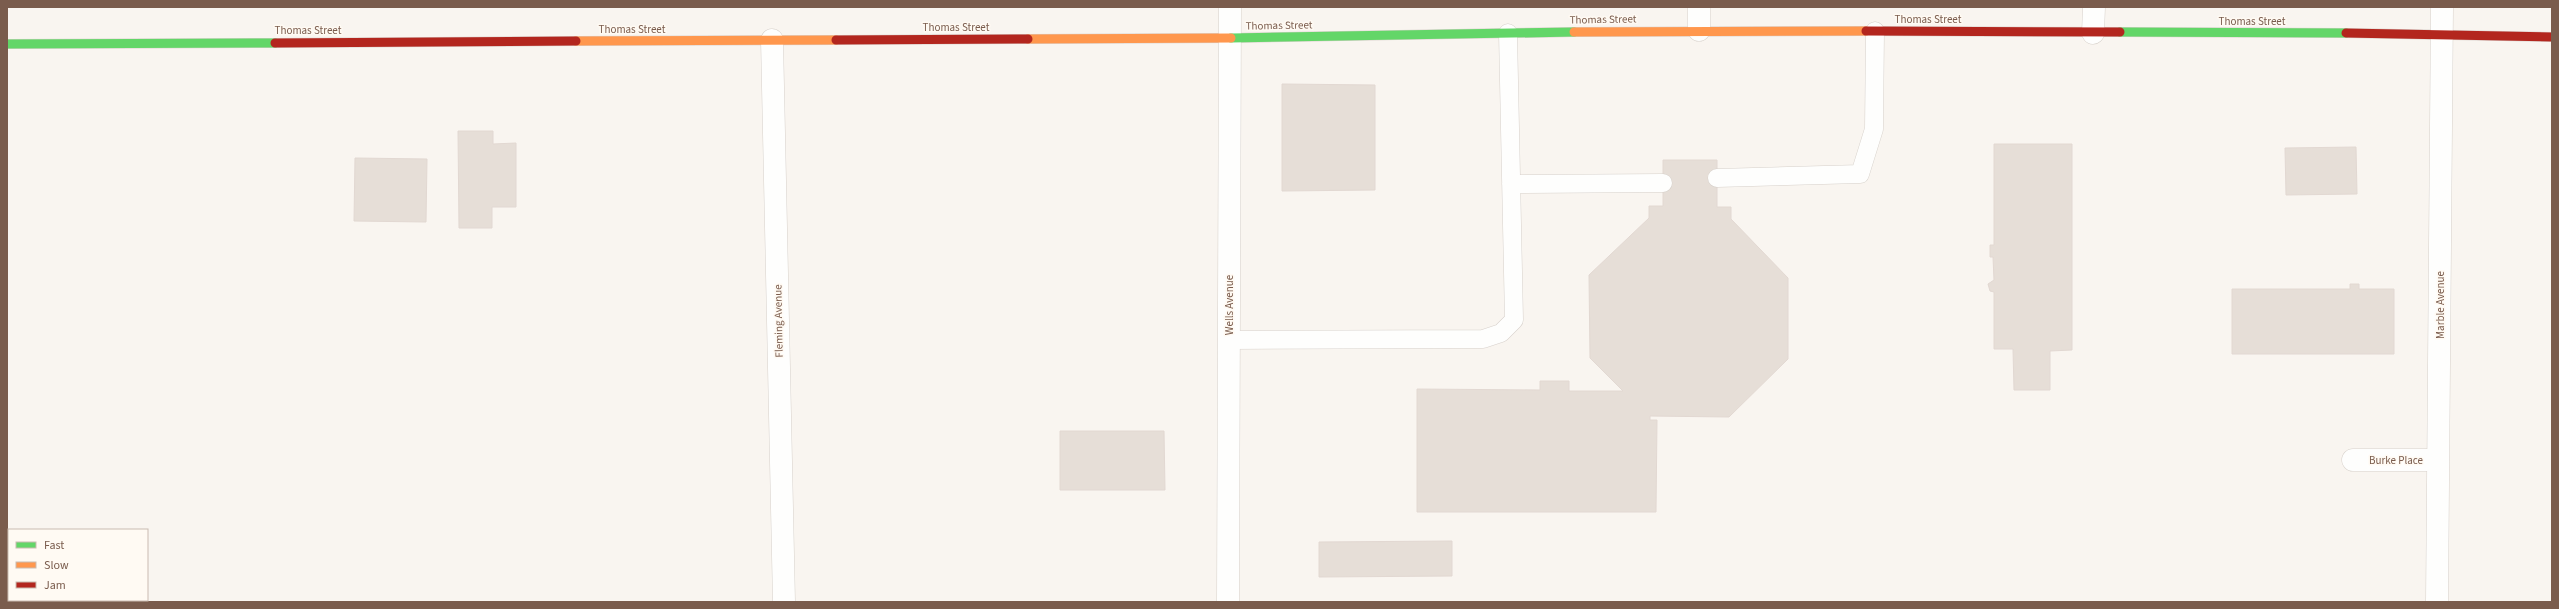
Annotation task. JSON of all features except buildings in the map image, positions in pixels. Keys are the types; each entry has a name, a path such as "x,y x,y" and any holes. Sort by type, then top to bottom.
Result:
{"main road":[{"name":"Thomas Street","path":"7,44 1230,38 1699,30 2442,34 2552,37"}],"street":[{"name":"Wells Avenue","path":"1228,602 1230,7"},
{"path":"1699,7 1699,30"},
{"path":"2094,7 2094,33"},
{"name":"Marble Avenue","path":"2437,602 2442,7"},
{"name":"Fleming Avenue","path":"772,40 784,602"},
{"name":"Burke Place","path":"2353,460 2438,460"}],"lane":[{"path":"1717,178 1860,174 1874,129 1875,31"},
{"path":"1229,340 1483,339 1501,333 1514,320 1508,33"},
{"path":"1511,184 1663,183"}],"traffic: fast":[{"path":"1231,38 1574,32"},
{"path":"2120,32 2346,33"},
{"path":"7,44 275,43"}],"traffic: slow":[{"path":"1574,32 1866,31"},
{"path":"1028,39 1231,38"},
{"path":"576,41 836,40"}],"traffic: jam":[{"path":"1866,31 2120,32"},
{"path":"2346,33 2552,37"},
{"path":"836,40 1028,39"},
{"path":"275,43 576,41"}]}
